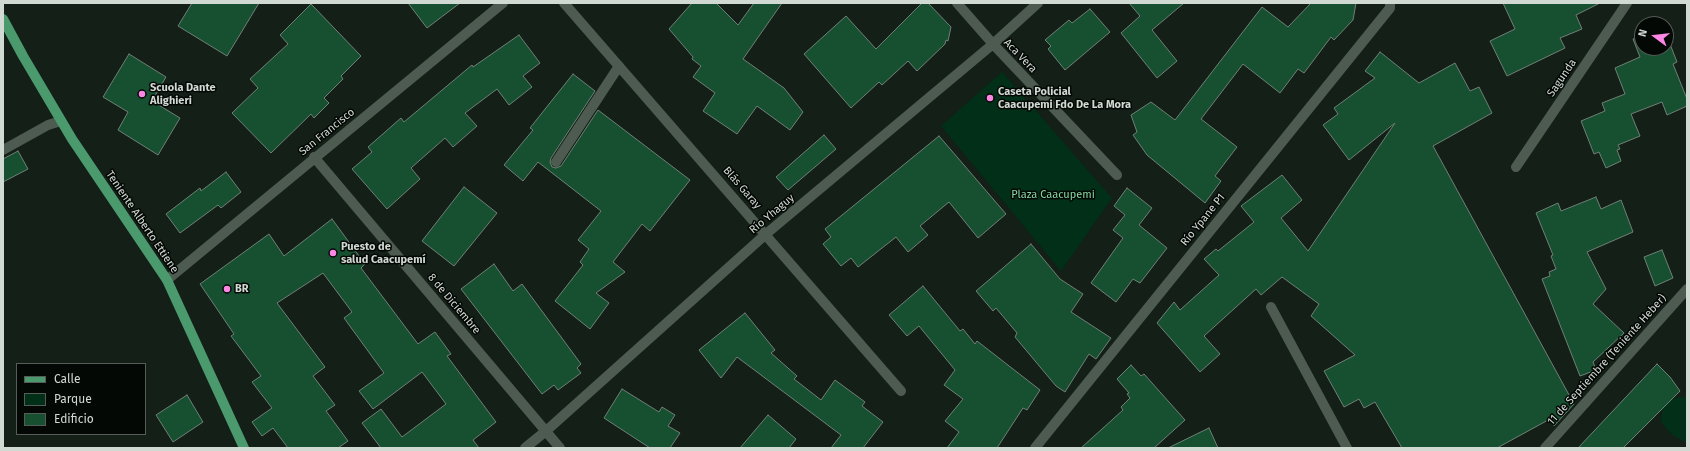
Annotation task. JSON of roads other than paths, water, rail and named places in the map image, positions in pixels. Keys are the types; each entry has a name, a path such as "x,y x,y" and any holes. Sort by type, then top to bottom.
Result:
{"main road":[{"name":"Teniente Alberto Ettiene","path":"3,19 22,56 61,121 167,280 244,448"}],"street":[{"name":"San Francisco","path":"167,280 504,3"},
{"name":"Blás Garay","path":"564,3 901,390"},
{"name":"Aca Vera","path":"957,3 993,44 1117,175"},
{"name":"Río Yhaguy","path":"525,448 546,431 766,234 993,44 1038,3"},
{"name":"Sagunda","path":"1516,167 1628,3"},
{"name":"Río Ypane P1","path":"1035,448 1390,5"},
{"path":"556,162 619,66"},
{"path":"3,150 48,126 61,121"},
{"name":"8 de Diciembre","path":"314,158 560,448"},
{"name":"11 de Septiembre (Teniente Heber)","path":"1545,448 1687,289"},
{"path":"1271,307 1348,448"}],"place":[{"name":"Scuola Dante Alighieri","path":"142,94"},
{"name":"Caseta Policial Caacupemi Fdo De La Mora","path":"990,98"},
{"name":"Puesto de salud Caacupemí","path":"333,253"},
{"name":"BR","path":"227,289"}],"park label":[{"name":"Plaza Caacupemi","path":"1053,195"}]}
